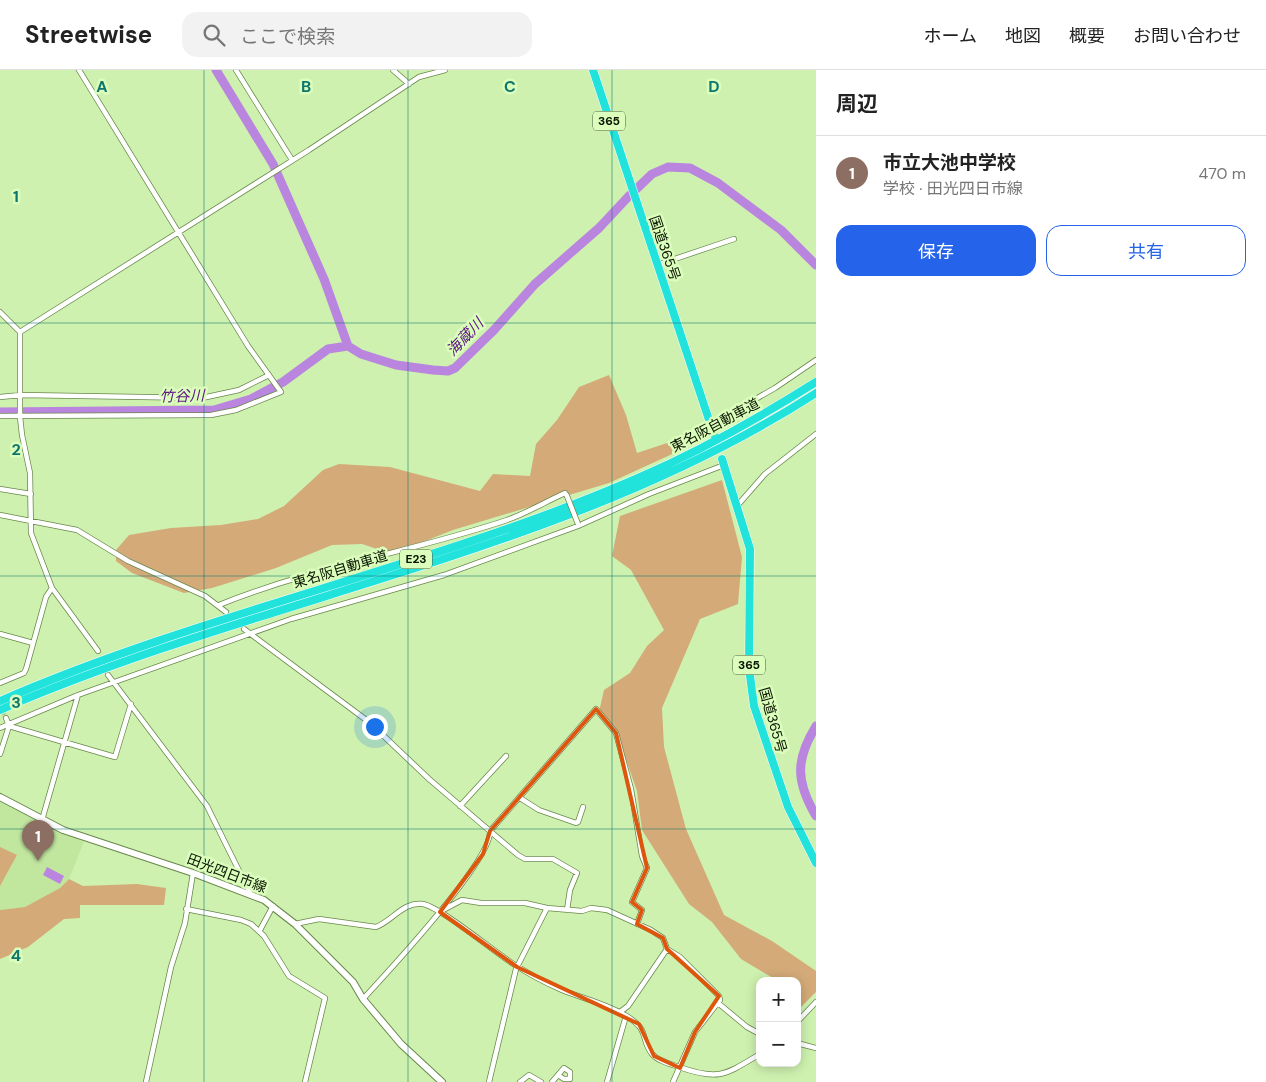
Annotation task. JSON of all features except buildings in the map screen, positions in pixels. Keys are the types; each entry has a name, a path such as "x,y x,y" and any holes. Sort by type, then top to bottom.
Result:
{"highway":[{"name":"国道365号","path":"593,70 714,435"},
{"name":"東名阪自動車道","path":"0,701 80,668 139,647 449,548 583,500 639,478 708,445 747,424 816,382"},
{"name":"東名阪自動車道","path":"0,710 141,655 415,568 587,508 707,455 750,433 816,392"},
{"name":"国道365号","path":"723,462 747,536 751,561 749,668 754,706 788,807 816,863"}],"main road":[{"name":"田光四日市線","path":"0,797 42,820 85,838 250,893 273,906 295,924 353,982 363,999 401,1044 442,1082"}],"street":[{"path":"0,416 211,415 260,402 280,390 248,346 79,70"},
{"path":"236,70 292,160"},
{"path":"393,70 409,84"},
{"path":"20,332 284,166 419,77 445,70"},
{"path":"657,265 734,239"},
{"path":"0,312 20,332 21,416 32,494 31,522 35,546 52,588 98,651"},
{"path":"710,425 775,388 816,360"},
{"path":"0,397 202,398 239,390 270,376"},
{"path":"737,506 765,474 816,434"},
{"path":"0,728 115,682 291,619 444,575 578,525 723,462"},
{"path":"0,489 32,494"},
{"path":"219,605 310,574 395,554 507,520 565,493 578,525"},
{"path":"0,515 62,526 85,534 128,561 196,591 219,605 226,612"},
{"path":"0,683 24,672 46,597 52,588"},
{"path":"244,629 369,722 429,780 525,859 553,859 577,873 570,890 567,910"},
{"path":"0,634 33,643"},
{"path":"108,675 207,806 250,893"},
{"path":"42,820 78,696"},
{"path":"9,725 115,757 131,704"},
{"path":"363,999 440,912 483,854 490,831 596,709 616,733 631,789 642,856 647,868 632,902 642,910 637,924"},
{"path":"0,754 9,725 6,718"},
{"path":"460,806 506,756"},
{"path":"520,798 539,810 576,823 583,807"},
{"path":"146,1082 171,967 185,923 193,873"},
{"path":"440,912 462,900 481,903 525,903 547,908 582,911 595,908 607,910 663,938 666,948 680,957 719,996 718,1003 695,1032 673,1082"},
{"path":"295,924 319,919 376,927 383,925 400,910 424,904 440,912 517,966 561,990 620,1012 641,1026 654,1056 680,1068 716,1076 738,1067 756,1056"},
{"path":"260,930 273,906"},
{"path":"489,1082 517,966 547,908"},
{"path":"186,909 241,920 260,930 289,976 325,998 305,1082"},
{"path":"620,1012 628,1006 666,948"},
{"path":"801,1018 816,1002"},
{"path":"718,1003 756,1032"},
{"path":"607,1082 626,1016"},
{"path":"801,1044 816,1048"},
{"path":"520,1082 529,1075 541,1082"},
{"path":"552,1082 558,1075"}],"highlighted area":[{"path":"596,709 616,733 647,868 632,902 642,910 637,924 663,938 667,949 719,996 695,1032 680,1068 654,1056 639,1024 517,967 440,912 483,854 490,831"}],"shaded area":[{"path":"609,375 626,415 637,453 676,440 681,450 609,483 453,530 392,554 362,544 332,545 276,568 212,588 184,593 132,573 116,561 116,550 129,535 171,528 221,525 258,519 284,506 323,470 339,464 390,467 480,491 493,474 530,476 536,444 557,420 579,387"},
{"path":"722,480 742,557 738,604 700,619 662,708 664,747 686,829 724,915 772,941 816,971 816,992 801,1007 801,977 771,977 741,959 712,922 689,904 642,830 637,791 619,739 599,712 604,690 630,673 647,646 664,630 631,570 612,556 620,516"},
{"path":"0,802 84,842 69,879 60,888 25,907 0,910"},
{"path":"0,847 17,855 0,886"},
{"path":"47,867 64,876 60,884 43,875"},
{"path":"69,879 83,886 137,884 166,888 164,905 80,905 80,918 64,919 28,947 0,959 0,910 25,907 60,888"}],"waterway":[{"name":"海蔵川","path":"216,70 273,164 324,279 348,346 361,354 396,365 448,371 455,368 494,330 535,284 599,228 652,174 668,167 690,168 718,183 781,230 816,265"},
{"name":"竹谷川","path":"0,412 214,410 251,399 283,382 328,349 348,346"},
{"name":"海蔵川","path":"816,726 809,738 801,760 802,782 809,804 816,816"}],"tunnel":[{"path":"0,705 6,718"}],"place":[{"name":"市立大池中学校","path":"38,861"}]}
